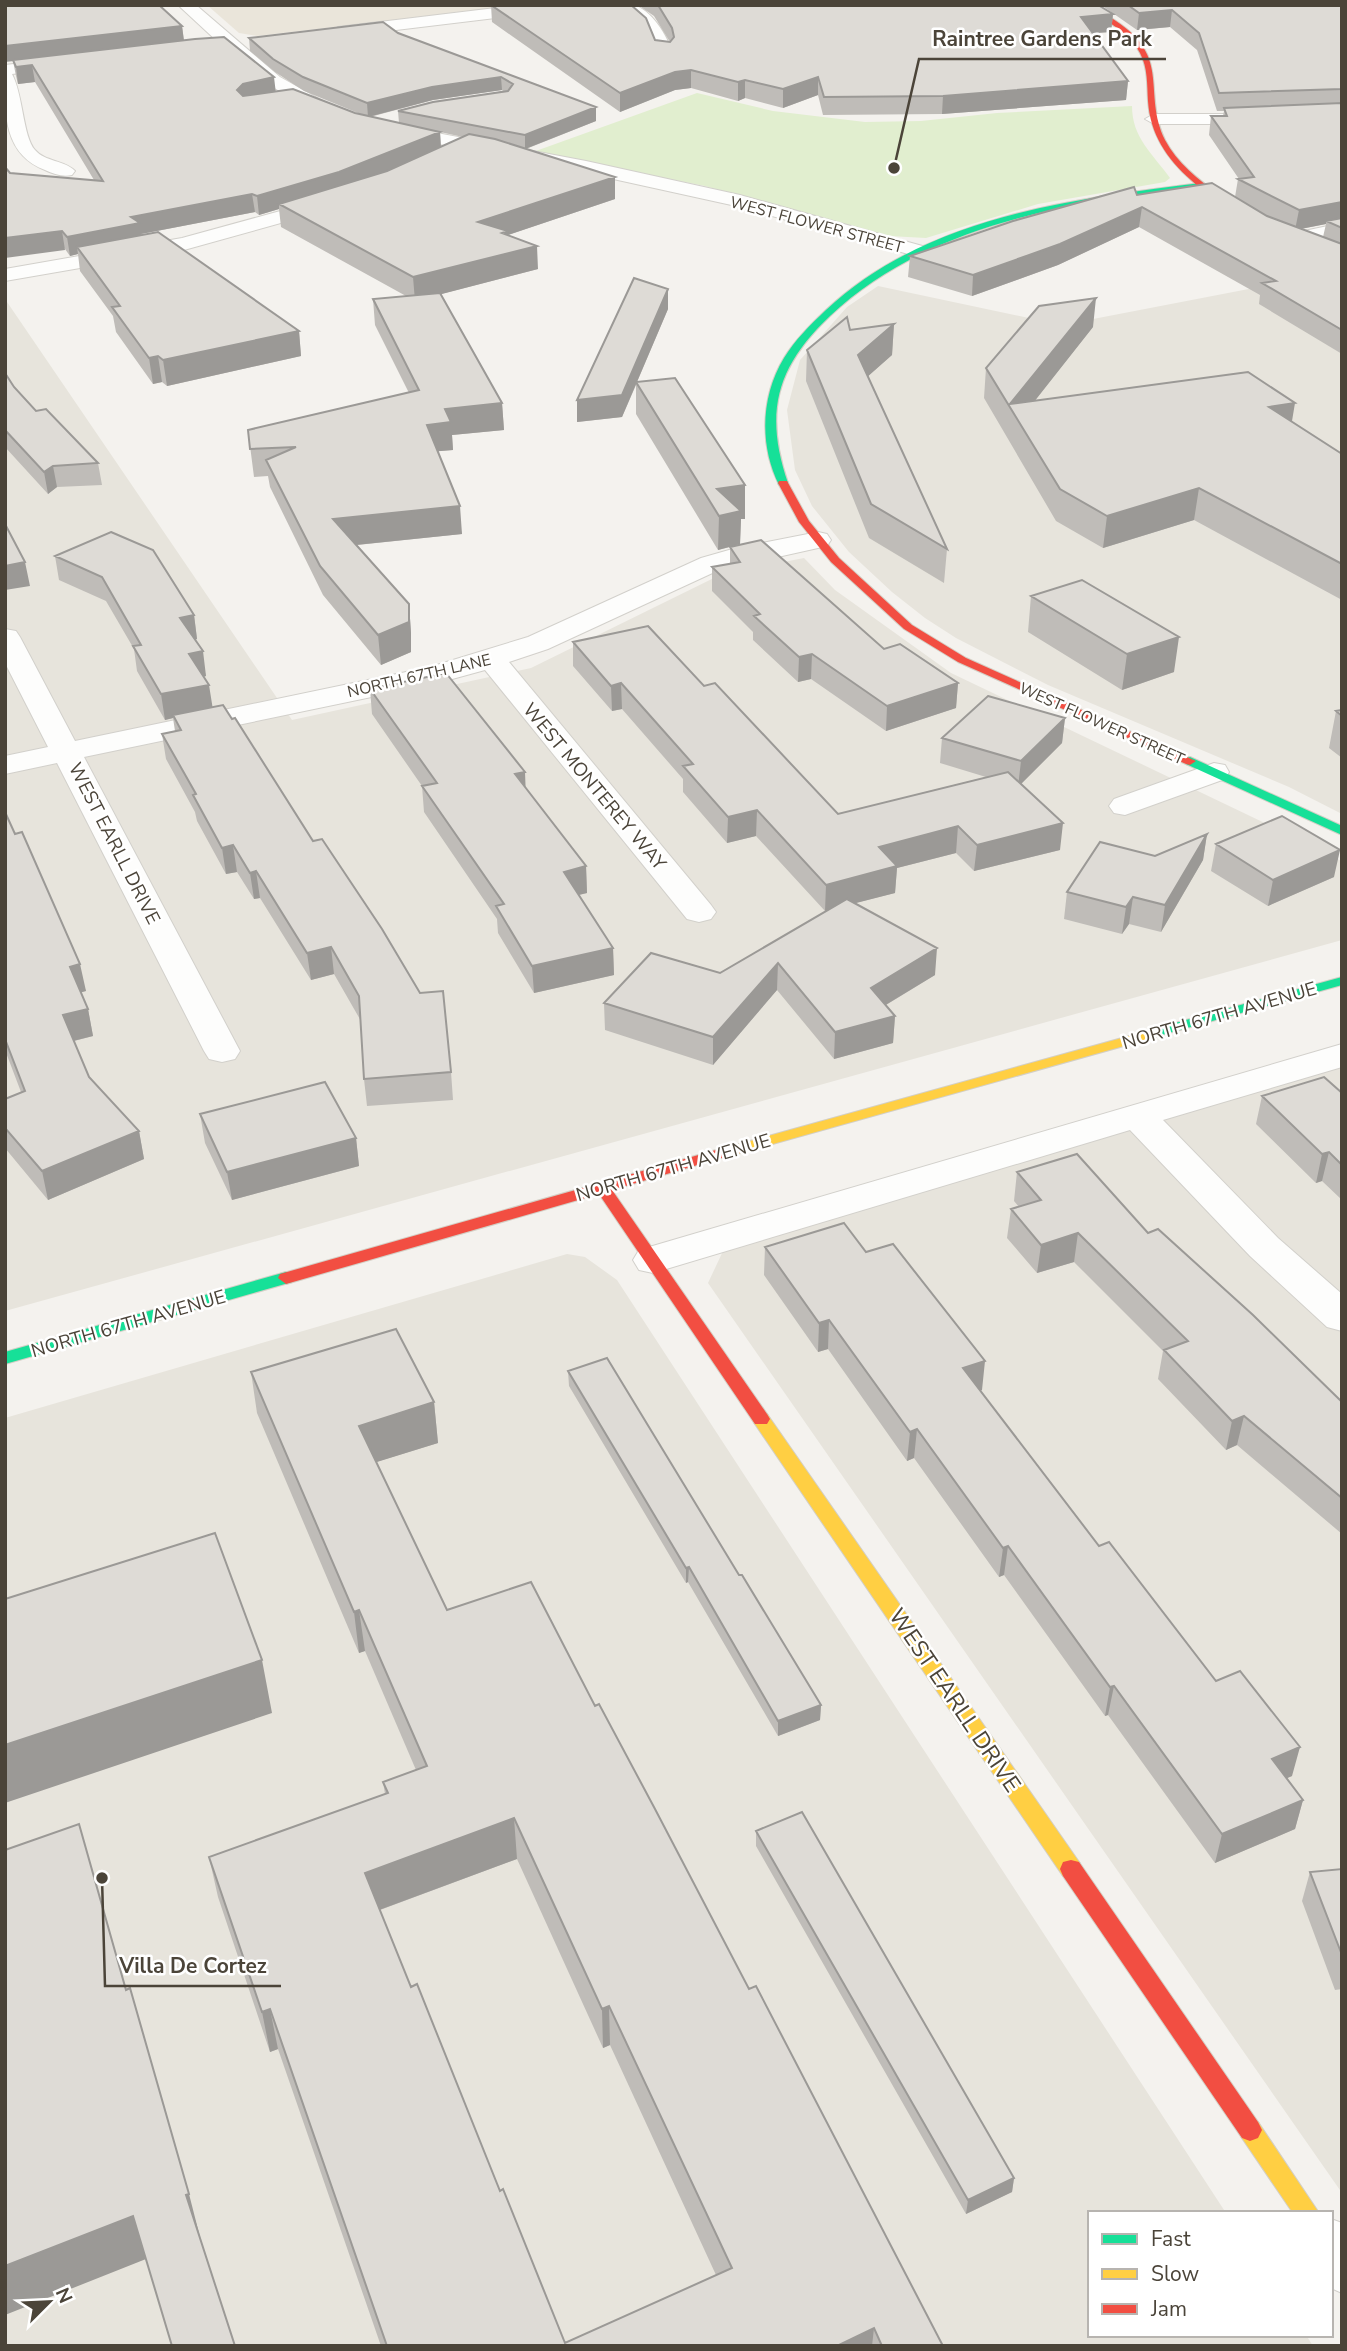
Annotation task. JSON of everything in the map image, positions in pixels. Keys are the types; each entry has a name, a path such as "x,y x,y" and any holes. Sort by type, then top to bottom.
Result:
{"street":[{"name":"WEST FLOWER STREET","path":"187,5 278,84 297,97 362,122 740,201 919,251"},
{"path":"324,33 562,5"},
{"path":"623,5 662,40 664,53"},
{"path":"1086,5 1128,33 1141,47 1150,65 1154,118 1169,155 1201,185 1228,205"},
{"path":"431,21 453,38"},
{"path":"204,47 257,41"},
{"path":"5,70 85,61"},
{"path":"5,77 16,106 21,143 26,153 65,171"},
{"path":"274,102 297,97"},
{"path":"362,122 407,114"},
{"path":"1154,118 1236,119 1342,114"},
{"path":"444,158 471,146"},
{"path":"919,251 972,232 1066,205 1114,195 1201,185"},
{"path":"5,275 184,244 296,215 346,198"},
{"path":"1283,234 1342,229"},
{"path":"1283,234 1315,248"},
{"name":"WEST FLOWER STREET","path":"919,251 849,291 807,327 773,379 769,405 769,440 776,468 790,501 818,541 863,588 910,628 962,660 1342,831"},
{"name":"NORTH 67TH LANE","path":"5,765 434,675 491,660 580,624 709,564 736,556 818,541"},
{"name":"WEST EARLL DRIVE","path":"6,637 68,751 222,1051"},
{"name":"WEST MONTEREY WAY","path":"491,660 699,912"},
{"path":"1125,806 1214,772"},
{"name":"NORTH 67TH AVENUE","path":"5,1358 603,1187 1342,981"},
{"path":"653,1260 1342,1055"},
{"path":"1136,1115 1264,1247 1342,1317"},
{"name":"WEST EARLL DRIVE","path":"603,1187 1306,2211"}],"shaded area":[{"path":"207,5 522,5 257,36 239,33"},
{"path":"1342,271 1342,814 1289,787 1048,685 956,638 892,592 849,552 812,506 795,470 787,410 800,360 847,307 878,286 1062,325"},
{"path":"5,299 292,720 531,668 722,574 804,558 835,590 951,673 1334,856 1342,862 1342,940 5,1311"},
{"path":"1342,1066 1342,2193 708,1283 724,1249"},
{"path":"567,1254 585,1257 617,1280 1225,2211 1088,2211 1088,2337 1307,2337 1313,2346 5,2346 5,1418"}],"green space":[{"path":"697,93 773,111 865,122 921,121 997,113 1132,106 1140,137 1170,178 1165,182 1038,204 926,238 889,236 705,186 533,152"}],"building":[{"path":"5,5 159,5 182,26 5,46"},
{"path":"491,5 631,5 646,18 655,40 670,42 674,37 672,28 658,5 1098,5 1113,14 1081,17 1128,81 943,96 824,97 818,77 783,89 745,80 738,82 691,70 675,72 620,93"},
{"path":"1128,5 1342,5 1342,89 1219,93 1199,33 1172,10 1139,13"},
{"path":"383,22 398,33 596,107 525,135 398,111 433,102 508,91 513,84 501,77 432,87 367,103 303,77 273,59 249,38"},
{"path":"224,37 274,77 243,84 237,90 243,96 293,89 355,113 440,132 339,172 257,196 252,194 131,217 140,223 67,237 62,231 5,238 5,167 10,173 103,181 32,65 16,67 13,60"},
{"path":"1342,103 1342,202 1299,210 1238,179 1254,177 1211,116 1227,116 1224,108"},
{"path":"469,134 495,139 615,177 478,222 508,231 502,233 537,246 413,277 279,204 387,171"},
{"path":"1212,183 1267,216 1342,244 1342,330 1262,283 1276,281 1142,207 1060,244 973,275 910,256 1013,221 1134,187 1137,195"},
{"path":"1342,218 1342,228 1326,221"},
{"path":"158,232 299,331 163,360 158,356 149,358 112,307 120,306 77,247"},
{"path":"634,278 668,289 622,395 577,400"},
{"path":"440,293 502,403 445,409 451,422 427,425 460,506 333,519 409,604 409,622 378,635 320,566 266,460 296,447 250,449 248,430 419,390 373,299"},
{"path":"1096,298 1010,404 1248,372 1295,403 1269,407 1342,454 1342,564 1199,488 1107,516 1060,489 986,368 1039,306"},
{"path":"847,317 850,330 894,324 858,355 947,549 871,504 807,350"},
{"path":"5,373 36,411 46,409 98,463 53,466 44,472 5,430"},
{"path":"675,378 745,485 717,489 741,511 719,516 636,382"},
{"path":"5,524 25,562 5,566"},
{"path":"111,532 153,550 194,615 180,618 203,651 189,654 209,685 161,694 133,646 141,645 102,577 55,556"},
{"path":"761,540 884,649 900,644 958,683 887,706 812,654 799,657 754,616 760,614 712,567 740,562 730,547"},
{"path":"1082,580 1179,637 1127,654 1031,596"},
{"path":"648,626 704,686 715,683 838,814 1008,772 1063,823 977,845 958,826 879,847 897,866 826,885 757,810 728,817 683,766 693,764 621,683 611,686 573,642"},
{"path":"446,673 525,772 515,774 586,866 564,872 613,948 532,966 496,906 504,904 422,786 437,783 370,689"},
{"path":"988,696 1065,718 1021,761 942,738"},
{"path":"223,705 232,719 235,718 313,841 322,839 382,929 420,993 443,991 451,1072 364,1079 359,996 331,947 307,953 256,871 250,873 233,845 222,848 193,795 196,794 162,734 181,730 173,715"},
{"path":"5,812 15,834 22,832 80,964 70,967 88,1009 63,1015 89,1077 139,1131 42,1171 5,1128 5,1099 25,1091 5,1039"},
{"path":"1282,816 1340,850 1273,880 1216,844"},
{"path":"1207,834 1165,905 1133,897 1126,907 1067,892 1100,842 1155,856"},
{"path":"847,899 937,948 871,988 895,1016 835,1032 778,963 713,1037 604,1003 651,953 720,973"},
{"path":"1324,1077 1342,1093 1342,1165 1329,1152 1322,1154 1262,1096"},
{"path":"325,1082 356,1138 227,1172 200,1114"},
{"path":"1077,1154 1148,1233 1158,1229 1253,1315 1342,1402 1342,1498 1244,1416 1232,1421 1164,1350 1188,1341 1078,1233 1041,1245 1011,1209 1041,1200 1017,1172"},
{"path":"844,1223 866,1252 893,1244 985,1361 963,1368 1099,1546 1109,1542 1216,1681 1240,1671 1300,1747 1272,1759 1303,1800 1222,1834 1114,1686 1110,1687 1008,1546 1003,1548 917,1429 910,1432 829,1320 819,1323 765,1247"},
{"path":"396,1329 434,1402 359,1426 447,1610 531,1582 595,1706 599,1704 749,1989 756,1986 943,2346 882,2346 874,2328 837,2346 387,2346 270,2009 262,2012 209,1857 388,1793 383,1782 427,1766 359,1610 354,1612 251,1372","holes":["514,1818 602,2009 609,2006 732,2268 565,2343 503,2189 500,2191 417,1984 411,1987 365,1873"]},
{"path":"607,1358 821,1705 778,1721 689,1567 686,1568 568,1371"},
{"path":"215,1533 262,1660 5,1745 5,1599"},
{"path":"802,1812 1014,2178 968,2200 756,1831"},
{"path":"79,1824 126,1990 130,1988 189,2194 186,2195 235,2346 172,2346 133,2216 5,2266 5,1850"},
{"path":"1342,1869 1342,1955 1310,1872"}],"traffic: fast":[{"path":"783,483 771,442 770,422 776,385 794,349 847,295 891,266 939,242 990,224 1042,210 1096,200 1201,185"},
{"path":"1190,761 1342,831"},
{"path":"1151,1034 1342,981"},
{"path":"5,1358 286,1278"}],"traffic: slow":[{"path":"737,1149 1151,1034"},
{"path":"761,1419 1071,1869"},
{"path":"1250,2130 1306,2211"}],"traffic: jam":[{"path":"1085,5 1118,25 1137,42 1149,64 1154,118 1162,142 1182,168 1215,196"},
{"path":"783,483 804,522 835,560 908,627 962,660 1190,761"},
{"path":"286,1278 737,1149"},
{"path":"602,1187 761,1419"},
{"path":"1071,1869 1250,2130"}],"place":[{"name":"Raintree Gardens Park","path":"894,168"},
{"name":"Villa De Cortez","path":"102,1878"}]}
